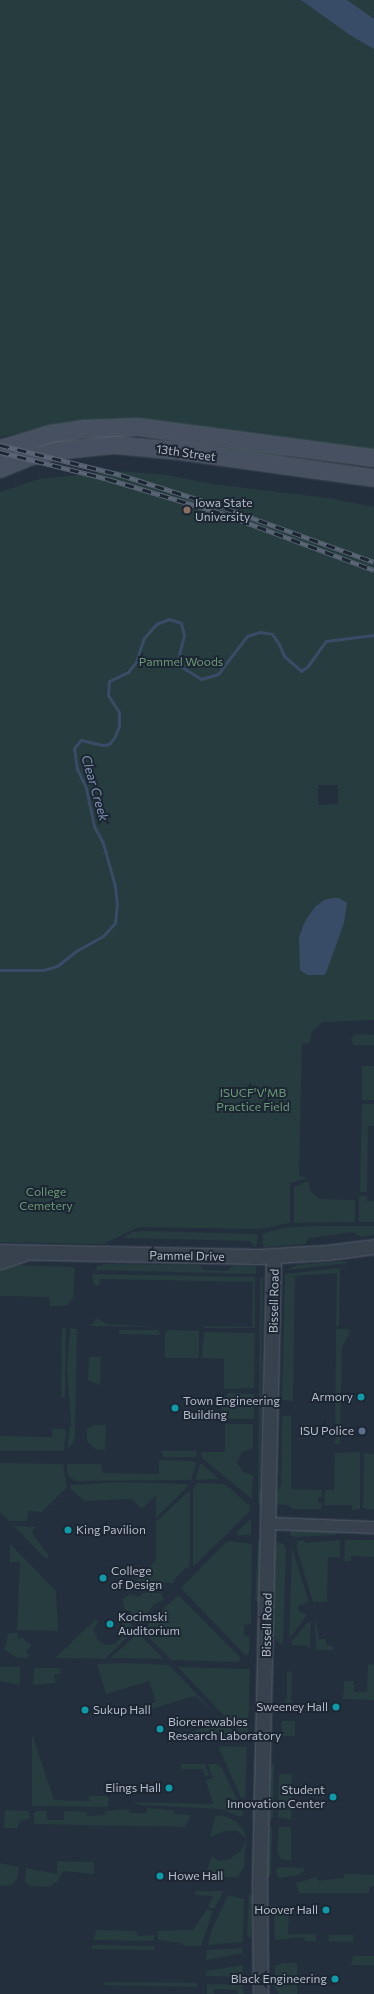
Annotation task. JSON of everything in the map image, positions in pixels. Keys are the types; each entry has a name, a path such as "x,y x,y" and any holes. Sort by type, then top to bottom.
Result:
{"main road":[{"name":"13th Street","path":"0,449 51,434 91,428 138,427 374,458"},
{"name":"13th Street","path":"0,469 29,457 55,450 114,445 179,451 374,478"}],"street":[{"name":"Pammel Drive","path":"0,1252 274,1257 374,1247"},
{"path":"0,1262 32,1253"},
{"name":"Bissell Road","path":"261,1994 260,1884 270,1523 274,1257"},
{"path":"343,1524 359,1520 374,1521"},
{"path":"270,1523 343,1524 374,1527"}],"green space":[{"path":"0,0 374,0 374,452 339,445 142,420 71,422 0,437"},
{"path":"216,448 247,449 282,453 281,460"},
{"name":"Pammel Woods","path":"116,471 167,475 213,484 328,498 374,507 374,1020 322,1022 312,1032 310,1043 302,1044 299,1176 308,1178 290,1183 290,1223 259,1229 139,1227 103,1244 0,1242 0,492 39,479","holes":["318,785 338,785 338,804 318,805"]},
{"path":"357,1034 374,1035 374,1045 353,1045 351,1038"},
{"path":"362,1066 374,1066 374,1100 362,1100"},
{"path":"362,1104 374,1104 374,1126 368,1126 367,1192 360,1192"},
{"path":"308,1181 311,1192 320,1199 355,1200 355,1222 294,1223 294,1187"},
{"path":"359,1196 367,1196 367,1201 374,1201 374,1222 359,1222"},
{"path":"315,1226 374,1226 374,1235 361,1237 353,1232 309,1238 305,1244 263,1247 262,1234 282,1228"},
{"path":"133,1232 257,1234 258,1240 255,1247 250,1241 123,1238"},
{"path":"344,1261 348,1263 287,1270 296,1265"},
{"path":"106,1264 199,1265 204,1270 227,1271 232,1266 252,1266 256,1267 256,1274 94,1270 98,1266"},
{"path":"19,1265 73,1267 75,1269 73,1298 66,1306 50,1306 49,1297 0,1296 0,1267"},
{"path":"348,1267 340,1269 339,1326 336,1326 337,1273 295,1276 293,1401 282,1400 285,1274"},
{"path":"92,1274 255,1277 255,1328 206,1328 204,1326 252,1327 253,1282 100,1279 100,1284 96,1286 93,1284"},
{"path":"263,1277 260,1487 263,1492 263,1503 258,1504 260,1279"},
{"path":"96,1318 107,1324 161,1327 91,1326"},
{"path":"62,1328 66,1328 65,1396 61,1398"},
{"path":"70,1328 77,1329 75,1435 73,1443 67,1450 71,1422 67,1369"},
{"path":"336,1329 348,1329 350,1332 342,1348 340,1444 335,1444"},
{"path":"119,1330 158,1330 161,1335 119,1334"},
{"path":"170,1330 199,1331 199,1358 165,1358 165,1332"},
{"path":"204,1332 255,1333 254,1388 224,1389 224,1359 202,1358"},
{"path":"89,1357 101,1357 100,1385 88,1380"},
{"path":"228,1393 254,1394 254,1419 230,1419 225,1416 220,1405"},
{"path":"291,1415 291,1489 322,1490 322,1497 318,1497 318,1503 322,1503 321,1509 293,1509 288,1505 276,1504 276,1492 281,1485 282,1417"},
{"path":"225,1424 253,1424 253,1448 242,1452 237,1462 243,1472 253,1475 252,1499 202,1458 201,1452 225,1452"},
{"path":"94,1425 106,1425 105,1450 95,1449 87,1441 87,1429"},
{"path":"52,1428 66,1430 64,1451 0,1451 0,1436 52,1437"},
{"path":"161,1451 197,1451 197,1455 195,1457 164,1457"},
{"path":"360,1452 360,1509 352,1510 352,1505 324,1505 325,1490 334,1490 335,1453"},
{"path":"364,1453 374,1454 374,1510 363,1508"},
{"path":"159,1460 194,1461 196,1464 191,1480 77,1481 69,1477 67,1471 67,1464 101,1464 103,1473 159,1474"},
{"path":"0,1463 63,1464 67,1487 42,1512 28,1511 27,1521 9,1521 0,1512"},
{"path":"200,1464 202,1464 219,1479 195,1480"},
{"path":"118,1482 187,1484 188,1486 156,1518 156,1495 142,1509 132,1499 84,1501 70,1488 71,1485"},
{"path":"197,1483 225,1484 250,1506 249,1512 193,1567 193,1490"},
{"path":"190,1490 190,1561 188,1569 185,1568 173,1581 175,1583 134,1582 156,1561 156,1522"},
{"path":"251,1519 251,1535 237,1535 237,1532"},
{"path":"14,1526 36,1527 31,1532 49,1556 46,1559"},
{"path":"336,1531 335,1535 294,1537 290,1535 290,1532"},
{"path":"304,1540 305,1543 340,1540 340,1557 328,1557 327,1602 313,1602 296,1546 298,1541"},
{"path":"345,1540 374,1540 374,1557 351,1556 351,1561 344,1561"},
{"path":"230,1541 252,1544 251,1624 244,1625 244,1636 250,1637 249,1653 246,1656 181,1588 225,1543"},
{"path":"258,1542 262,1543 261,1603 255,1600"},
{"path":"277,1542 284,1544 286,1550 283,1645 276,1640 273,1632 274,1552"},
{"path":"10,1544 56,1591 58,1631 17,1630 20,1562 10,1562"},
{"path":"292,1548 309,1602 298,1606 299,1611 307,1615 289,1639"},
{"path":"144,1593 161,1593 164,1600 154,1604 143,1620 136,1622 132,1619 132,1614 124,1609 123,1599 130,1594 139,1597"},
{"path":"178,1595 240,1657 239,1662 171,1660 142,1630"},
{"path":"315,1615 319,1639 326,1639 326,1645 333,1646 333,1650 316,1650"},
{"path":"125,1618 135,1629 105,1659 55,1658 96,1619 98,1621 94,1630 97,1639 105,1645 115,1644 125,1633 122,1621"},
{"path":"308,1622 311,1623 310,1649 307,1646 293,1645 291,1642"},
{"path":"9,1633 18,1633 17,1638 23,1638 31,1646 26,1651 29,1655 26,1658 15,1657 4,1649"},
{"path":"138,1633 164,1659 111,1658"},
{"path":"122,1663 169,1665 213,1711 195,1696 151,1709 150,1704 156,1702 149,1681 106,1694 97,1664"},
{"path":"374,1664 374,1700 343,1699 344,1681 354,1681 354,1692 367,1692 368,1665"},
{"path":"0,1667 20,1667 20,1685 0,1681"},
{"path":"178,1667 250,1669 248,1735 243,1736"},
{"path":"34,1668 60,1668 61,1674 54,1674 56,1683 33,1685"},
{"path":"257,1668 259,1668 258,1738 255,1739"},
{"path":"292,1671 291,1709 287,1709 284,1704 287,1698 287,1672"},
{"path":"218,1715 237,1735 237,1741 181,1740 181,1735 220,1723"},
{"path":"282,1721 295,1721 295,1736 282,1736"},
{"path":"32,1734 54,1800 89,1801 89,1796 109,1796 108,1807 32,1806"},
{"path":"218,1746 247,1747 245,1798 241,1798"},
{"path":"255,1746 258,1746 255,1820 252,1818"},
{"path":"274,1763 273,1818 270,1820 269,1770"},
{"path":"181,1764 205,1764 209,1776 205,1777 203,1769 181,1769"},
{"path":"208,1764 217,1764 222,1768 244,1814 240,1817 222,1809 139,1805 133,1802 213,1804 206,1780 213,1778"},
{"path":"279,1774 292,1774 291,1820 278,1817"},
{"path":"147,1808 174,1810 175,1814 191,1815 185,1827 34,1824 34,1813 37,1811 47,1811 47,1820 64,1820 64,1811 87,1812 87,1816 105,1815 105,1811 129,1809 130,1813 147,1813"},
{"path":"5,1810 28,1811 30,1818 20,1821 17,1828 4,1828"},
{"path":"221,1815 236,1821 244,1831 246,1836 244,1868 237,1877 204,1878 212,1856 218,1861 230,1859 241,1851 245,1843 245,1837 237,1831 224,1831 210,1837 215,1817"},
{"path":"270,1826 272,1828 271,1875 266,1877"},
{"path":"279,1827 291,1827 291,1861 281,1859 277,1852"},
{"path":"57,1861 94,1862 94,1874 63,1871 58,1881 48,1887 30,1886 25,1882 26,1868 57,1874"},
{"path":"0,1863 19,1867 17,1879 12,1885 0,1886"},
{"path":"279,1867 304,1868 305,1870 298,1875 278,1878 276,1869"},
{"path":"344,1874 374,1875 374,1886 369,1887 369,1893 299,1893 296,1883 317,1877 318,1881 344,1878"},
{"path":"196,1891 224,1891 214,1909 208,1907 213,1896 195,1895"},
{"path":"249,1894 253,1895 251,1938 247,1936"},
{"path":"228,1895 244,1899 243,1942 208,1945 211,1931"},
{"path":"274,1905 280,1907 278,1914 289,1915 288,1934 316,1934 316,1941 305,1941 305,1937 275,1940"},
{"path":"207,1909 213,1911 201,1946 184,1946 181,1943 158,1940 157,1931 193,1930"},
{"path":"97,1930 135,1931 138,1936 154,1935 154,1941 93,1940"},
{"path":"330,1935 353,1935 353,1942 327,1941"},
{"path":"93,1945 155,1946 154,1950 90,1949"},
{"path":"242,1948 243,1953 206,1960 207,1950"},
{"path":"353,1956 374,1956 374,1965 351,1965"},
{"path":"282,1963 297,1963 297,1994 279,1994 275,1987 275,1966"},
{"path":"243,1965 242,1980 238,1980 238,1977 206,1976 206,1971"},
{"path":"105,1982 197,1983 197,1987 105,1985"},
{"path":"207,1984 242,1985 244,1994 238,1994 237,1990 214,1989 214,1994 207,1994"}],"water":[{"path":"301,0 347,0 374,19 374,49 350,35"},
{"path":"339,898 347,903 344,923 326,973 324,975 307,975 300,970 299,937 305,921 315,907 324,900"}],"waterway":[{"name":"Clear Creek","path":"0,970 43,970 57,966 76,951 103,936 115,923 117,905 115,886 103,843 94,826 86,788 77,769 74,748 81,740 103,745 109,744 114,738 119,726 119,712 108,695 109,681 128,672 136,662 144,638 156,624 169,619 181,623 184,635 177,664 201,679 218,674 247,636 260,632 272,634 279,644 284,656 301,671 307,667 326,641 374,635"}],"railway":[{"path":"0,445 121,475 225,508 374,562"},
{"path":"0,452 108,479 224,514 374,570"}],"place":[{"name":"Iowa State University","path":"187,510"},
{"name":"Armory","path":"361,1397"},
{"name":"Town Engineering Building","path":"175,1408"},
{"name":"ISU Police","path":"362,1431"},
{"name":"King Pavilion","path":"68,1530"},
{"name":"College of Design","path":"103,1578"},
{"name":"Kocimski Auditorium","path":"110,1624"},
{"name":"Sweeney Hall","path":"336,1707"},
{"name":"Sukup Hall","path":"85,1710"},
{"name":"Biorenewables Research Laboratory","path":"160,1729"},
{"name":"Elings Hall","path":"169,1788"},
{"name":"Student Innovation Center","path":"333,1797"},
{"name":"Howe Hall","path":"160,1876"},
{"name":"Hoover Hall","path":"326,1910"},
{"name":"Black Engineering","path":"335,1979"}],"park label":[{"name":"ISUCF'V'MB Practice Field","path":"253,1100"},
{"name":"College Cemetery","path":"46,1199"}]}
